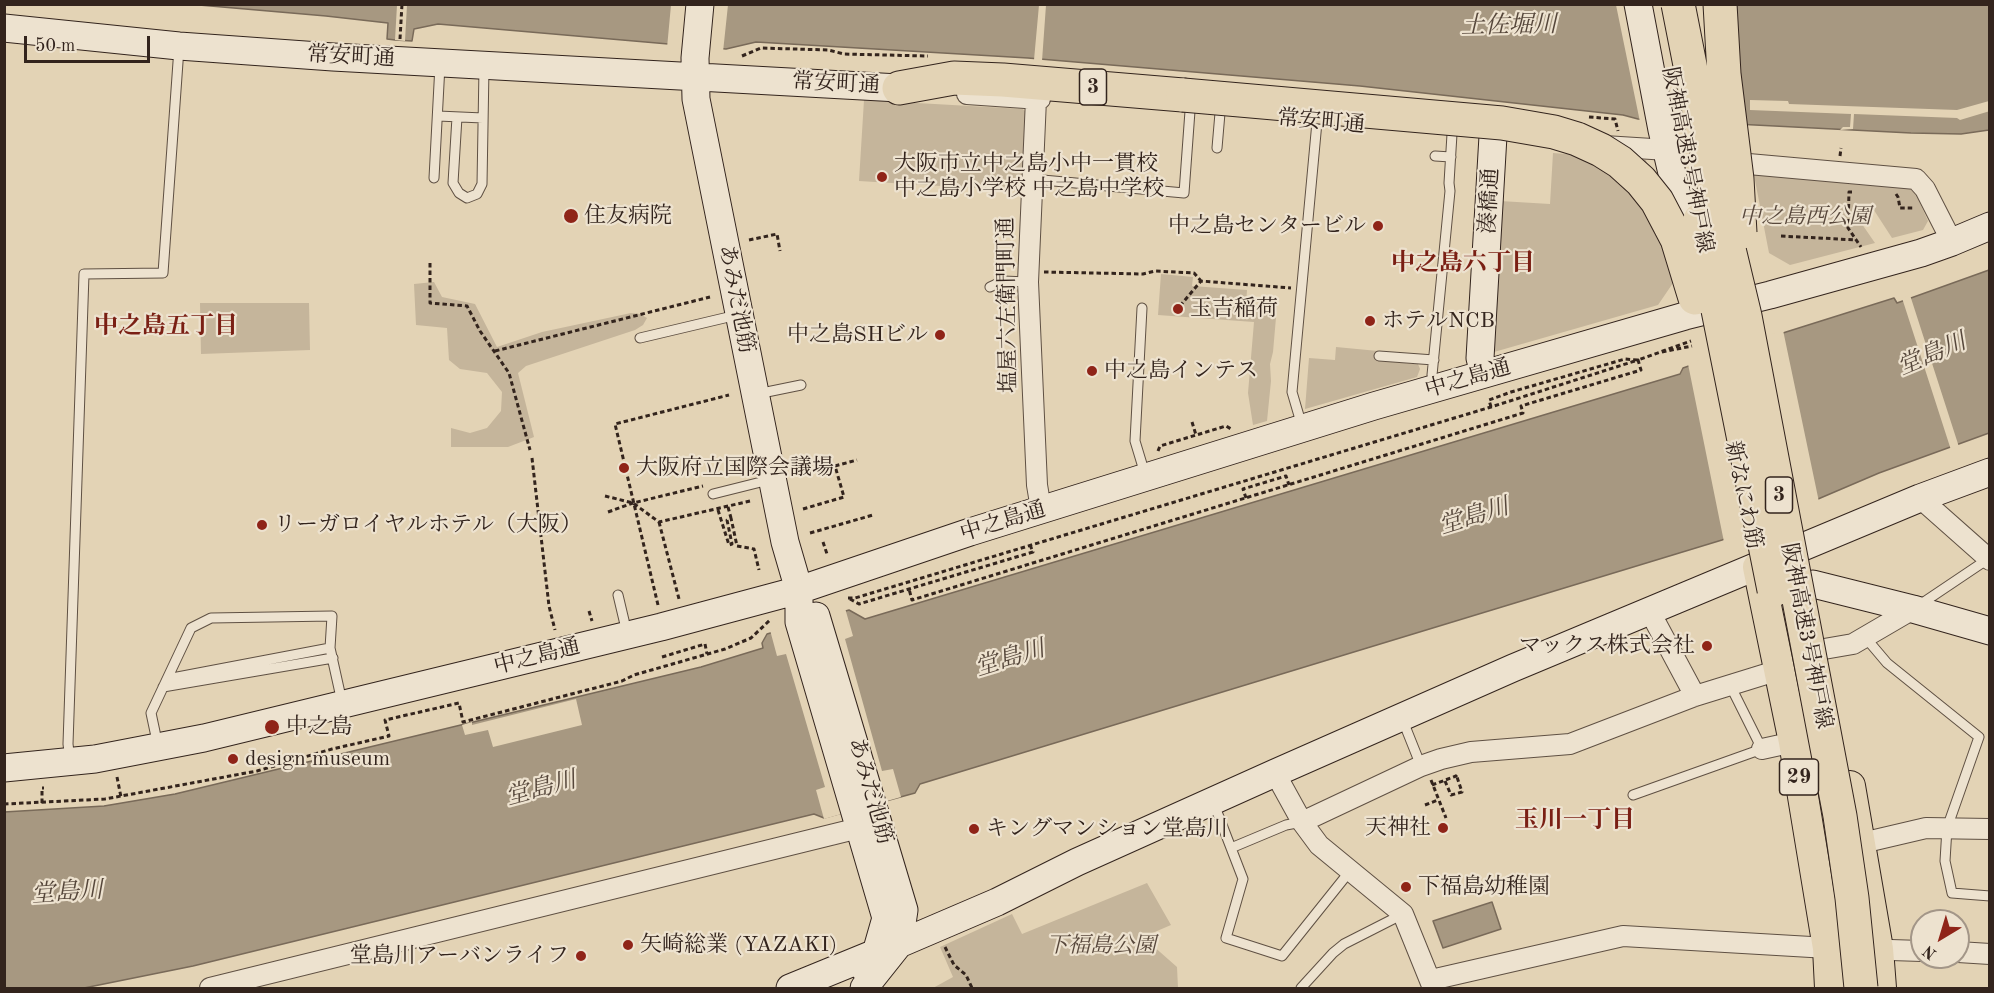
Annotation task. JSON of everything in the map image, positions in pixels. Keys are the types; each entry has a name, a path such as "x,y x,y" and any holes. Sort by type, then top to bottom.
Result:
{"highway":[{"name":"阪神高速3号神戸線","path":"1656,4 1756,542 1818,817 1831,903 1839,988"},
{"name":"阪神高速3号神戸線","path":"1678,4 1713,182 1751,316 1840,816 1852,898 1861,988"},
{"name":"3","path":"1720,4 1724,74 1751,316"},
{"name":"3","path":"899,88 954,78 1003,80 1187,103 1531,127 1577,139 1601,150 1620,162 1641,182 1657,201 1677,239 1735,442 1756,542"}],"main road":[{"name":"29","path":"1801,536 1813,584 1862,843 1878,949 1881,988"},
{"name":"新なにわ筋","path":"1756,542 1794,742 1828,948 1830,988"}],"street":[{"name":"あみだ池筋","path":"700,4 695,64 696,99 739,314 742,395 772,479 784,542 809,620 862,814 886,918 876,963"},
{"name":"新なにわ筋","path":"1638,4 1665,140 1704,311 1698,344 1756,542"},
{"path":"1692,4 1751,316 1801,536"},
{"name":"常安町通","path":"4,28 179,46 666,76 695,64 899,88 1036,99 1187,103 1220,113 1452,134 1665,140"},
{"name":"塩屋六左衛門町通","path":"1036,99 1032,179 1037,485 1044,509"},
{"name":"湊橋通","path":"1484,373 1480,358 1493,136"},
{"path":"1721,161 1916,179 1924,189 1952,242"},
{"name":"中之島通","path":"4,768 70,762 158,748 628,635 799,590 1044,509 1150,467 1303,428 1484,373 1704,311 1751,316 1952,242 1989,226"},
{"path":"790,988 876,963 1077,862 1401,717 1650,612 1756,542 1801,536 1920,498 1989,472"},
{"path":"1920,498 1989,560"},
{"path":"1813,584 1989,631"},
{"path":"1824,649 1853,644 1913,609"},
{"path":"1650,612 1695,696"},
{"path":"1302,822 1425,771 1452,756 1471,752 1570,744 1695,696 1779,670"},
{"path":"1762,749 1794,742"},
{"path":"1275,773 1302,822 1319,845 1403,914 1432,984 1623,936 1910,950"},
{"name":"あみだ池筋","path":"847,988 876,963 903,906 862,814"},
{"path":"210,988 862,814"},
{"path":"1862,843 1926,828 1989,829"},
{"path":"1970,953 1989,954"}],"lane":[{"path":"70,762 68,744 84,274 163,273 179,46"},
{"path":"434,178 440,63"},
{"path":"457,117 453,183 459,193 467,198 477,194 482,184 485,65"},
{"path":"1032,179 1184,193 1187,103"},
{"path":"1217,148 1220,113"},
{"path":"438,116 483,118"},
{"path":"1303,428 1292,392 1317,122"},
{"path":"1436,388 1432,375 1449,202 1452,134"},
{"path":"1435,156 1451,158"},
{"path":"990,288 1003,281 1035,277"},
{"path":"1142,308 1135,441 1150,467"},
{"path":"640,338 739,314"},
{"path":"1379,356 1434,360"},
{"path":"742,395 801,386"},
{"path":"712,489 772,479"},
{"path":"1913,609 1989,560"},
{"path":"618,595 628,635"},
{"path":"158,748 151,713 190,628 211,618 332,616 331,653 343,705"},
{"path":"1865,637 1887,663 1979,737 1947,828 1945,861 1952,893 1989,896"},
{"path":"165,683 331,653"},
{"path":"1633,795 1762,749 1730,685"},
{"path":"1401,717 1425,771"},
{"path":"1212,801 1244,879 1226,938 1282,956 1350,871"},
{"path":"1231,848 1286,825 1302,822"},
{"path":"1301,988 1344,944 1403,914"}],"path":[{"path":"400,40 402,4"},
{"path":"1861,249 1848,228 1849,192 1864,192 1865,174"},
{"path":"1896,194 1900,208 1917,208"},
{"path":"749,240 777,234 780,251"},
{"path":"1781,236 1857,240"},
{"path":"430,263 430,303 467,306 480,331 509,373 530,450"},
{"path":"1035,277 1143,274 1155,271 1194,273 1201,280 1301,289"},
{"path":"1180,306 1201,280"},
{"path":"495,351 710,297"},
{"path":"1030,545 1033,552 859,604 847,598 855,598 1030,545 1491,407 1669,348 1698,344"},
{"path":"1491,407 1489,400 1511,392 1625,359 1638,360"},
{"path":"909,589 912,600 1523,413 1521,406 1641,370 1638,360"},
{"path":"657,604 615,424 742,395"},
{"path":"1192,422 1196,435"},
{"path":"1150,467 1160,446 1226,426 1237,434"},
{"path":"532,458 549,606 555,630"},
{"path":"803,509 844,497 835,466 857,460"},
{"path":"1262,476 1264,483"},
{"path":"1246,498 1243,489 1286,476 1289,485"},
{"path":"608,512 633,503 712,489"},
{"path":"605,496 633,503 659,522 679,599"},
{"path":"659,522 750,501"},
{"path":"728,507 737,546 754,549 759,570"},
{"path":"718,509 729,545 732,544 727,520 731,518"},
{"path":"810,533 873,515"},
{"path":"806,539 814,536"},
{"path":"823,542 827,554"},
{"path":"589,611 592,621"},
{"path":"4,804 122,797 257,771 332,749 389,736 385,720 459,702 463,722 622,681 634,675 707,654 751,638 773,617"},
{"path":"682,641 683,650"},
{"path":"662,657 705,644 707,654"},
{"path":"1425,771 1446,818"},
{"path":"122,776 117,777 122,797"},
{"path":"1444,781 1451,795 1462,792 1456,776"},
{"path":"42,803 42,788 44,788"},
{"path":"1425,805 1438,800"},
{"path":"942,940 954,965 966,975 972,988"}],"green space":[{"path":"864,100 1023,109 1026,112 1023,191 859,181"},
{"path":"1553,153 1646,160 1673,283 1658,305 1494,352 1491,350 1500,201 1550,204"},
{"name":"中之島西公園","path":"1753,170 1912,184 1918,190 1917,196 1928,221 1923,230 1892,238 1870,204 1855,214 1875,243 1790,265 1769,253"},
{"path":"1161,274 1193,277 1192,286 1247,290 1246,304 1277,306 1270,364 1271,381 1267,421 1253,425 1248,393 1254,322 1158,315"},
{"path":"434,282 442,297 475,304 497,347 542,332 631,313 647,318 643,325 635,330 526,366 518,373 534,437 508,447 451,447 451,428 470,433 487,428 501,411 502,392 487,373 460,369 449,360 447,328 416,325 414,284"},
{"path":"200,303 309,303 310,350 201,354"},
{"path":"1336,347 1378,351 1378,361 1418,364 1420,369 1417,377 1305,409 1309,358 1335,360"},
{"name":"下福島公園","path":"1147,883 1171,925 1143,937 1177,967 1178,988 933,988 953,977 940,947 1012,914 1022,934"}],"water":[{"name":"土佐堀川","path":"199,5 1989,5 1989,130 1961,134 1911,133 1638,119 1623,115 1360,86 1028,58 756,42 726,49 438,24 414,29 412,41 395,40 387,39 388,23"},
{"name":"堂島川","path":"1989,270 1989,433 1879,473 1722,540 920,784 915,793 824,818 814,814 193,966 84,988 5,988 4,812 104,806 175,794 701,667 763,648 762,643 767,634 849,610 865,619 1680,374 1683,368 1786,332 1894,298 1897,303"},
{"path":"1492,902 1501,929 1443,948 1433,921"}],"pier":[{"path":"397,5 407,5 405,41 395,40"},
{"path":"671,5 728,5 723,52 667,48"},
{"path":"1039,5 1046,5 1042,61 1034,60"},
{"path":"1616,5 1717,5 1741,128 1640,122"},
{"path":"1750,100 1788,101 1789,104 1957,110 1989,101 1990,111 1960,120 1957,118 1854,114 1853,129 1840,130 1843,127 1850,127 1851,114 1750,110"},
{"path":"1910,295 1959,447 1951,450 1902,298"},
{"path":"1783,330 1819,502 1724,542 1688,364"},
{"path":"845,608 853,636 845,639 882,771 893,769 901,797 824,819 816,790 825,787 786,654 777,656 770,630"},
{"path":"576,699 582,725 493,747 488,730 465,735 462,725 472,722 472,725"}],"place":[{"name":"大阪市立中之島小中一貫校 中之島小学校 中之島中学校","path":"882,177"},
{"name":"住友病院","path":"571,216"},
{"name":"中之島センタービル","path":"1378,226"},
{"name":"玉吉稲荷","path":"1178,309"},
{"name":"ホテルNCB","path":"1370,321"},
{"name":"中之島SHビル","path":"940,335"},
{"name":"中之島インテス","path":"1092,371"},
{"name":"大阪府立国際会議場","path":"624,468"},
{"name":"リーガロイヤルホテル（大阪）","path":"262,525"},
{"name":"マックス株式会社","path":"1707,646"},
{"name":"中之島","path":"272,727"},
{"name":"design museum","path":"233,759"},
{"name":"天神社","path":"1443,828"},
{"name":"キングマンション堂島川","path":"974,829"},
{"name":"下福島幼稚園","path":"1406,887"},
{"name":"矢崎総業 (YAZAKI)","path":"628,945"},
{"name":"堂島川アーバンライフ","path":"581,956"}],"district":[{"name":"中之島六丁目","path":"1463,264"},
{"name":"中之島五丁目","path":"166,327"},
{"name":"玉川一丁目","path":"1575,821"}]}
